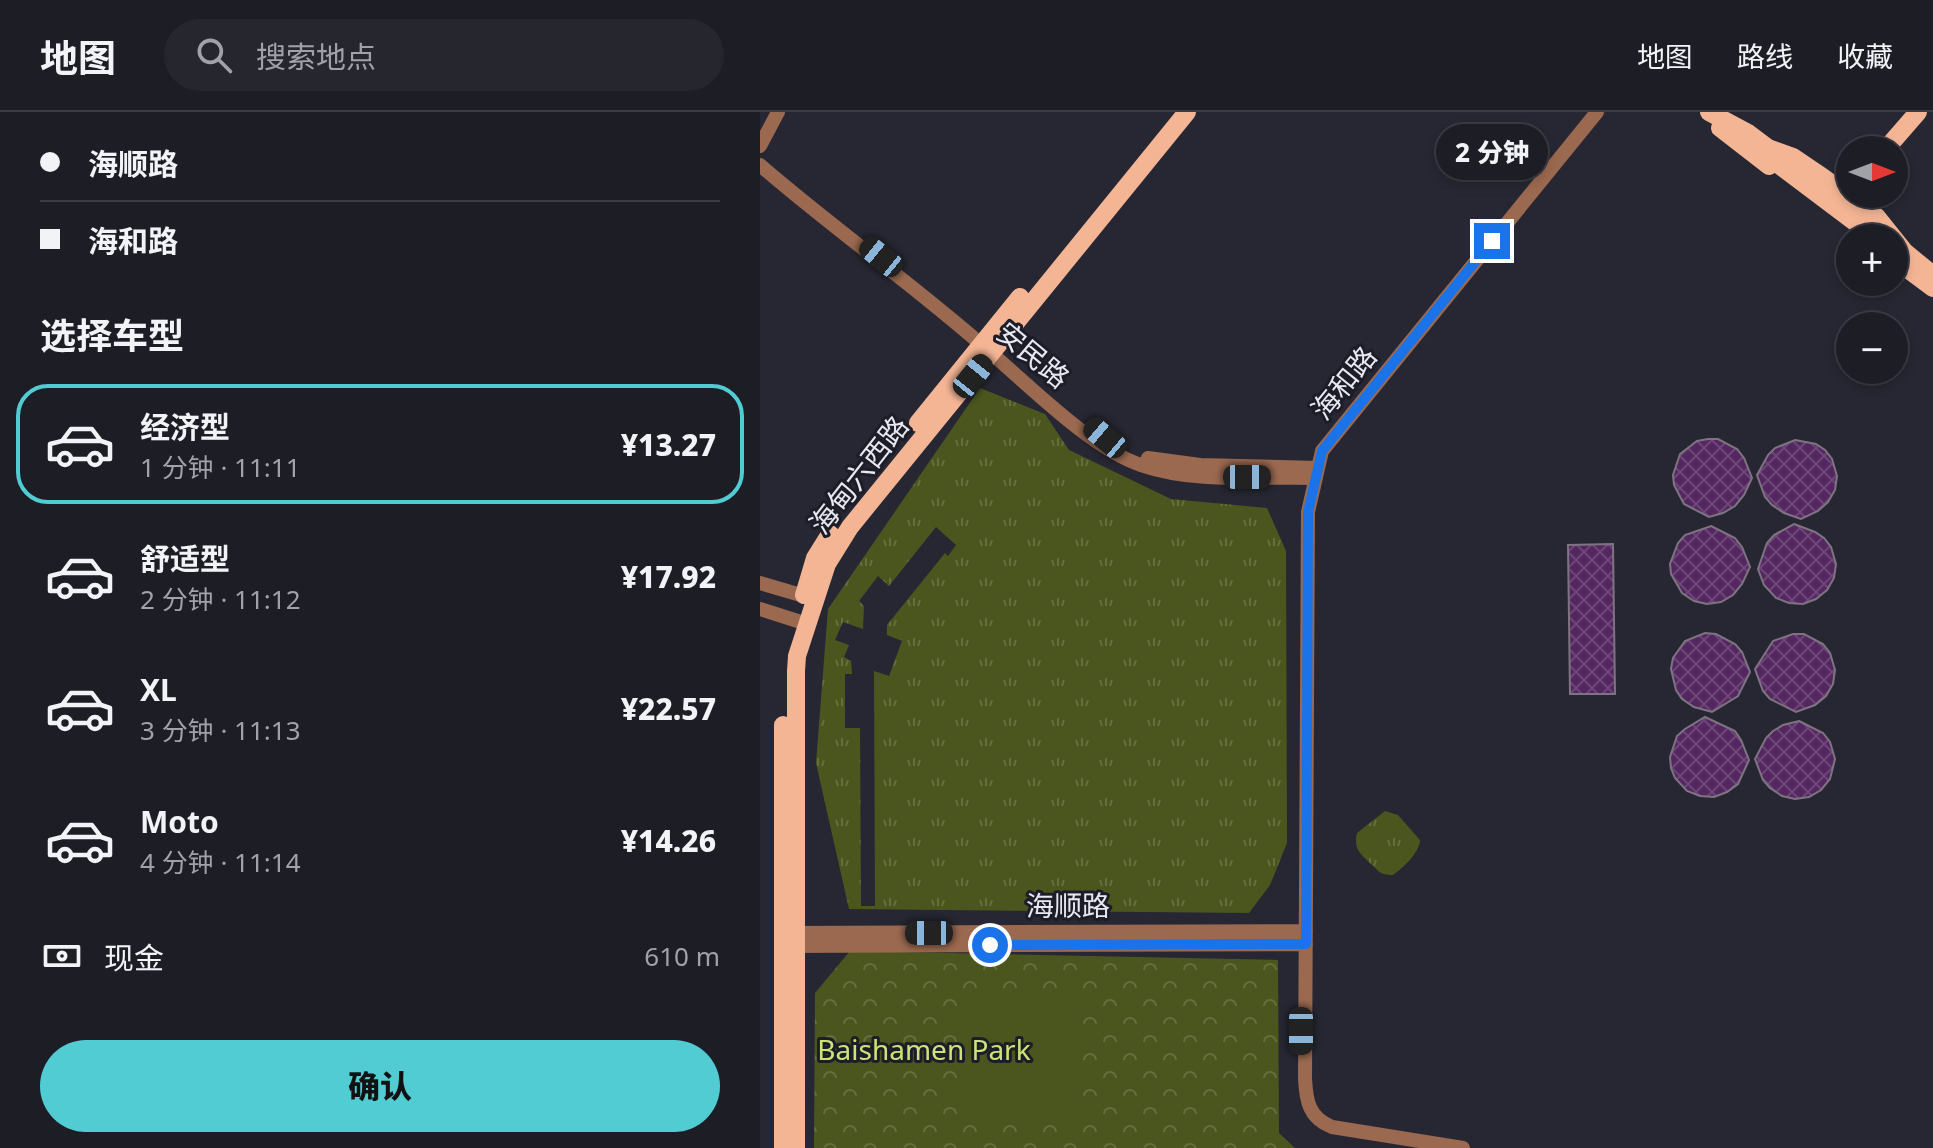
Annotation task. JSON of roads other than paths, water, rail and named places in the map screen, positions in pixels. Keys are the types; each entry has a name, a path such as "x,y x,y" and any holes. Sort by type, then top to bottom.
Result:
{"main road":[{"name":"海甸六西路","path":"988,347 1171,112"},
{"name":"海甸六西路","path":"796,1148 783,677 785,653 801,622 809,597 815,558 831,532 1187,112"},
{"path":"1698,112 1847,224"},
{"path":"1709,112 1768,148 1793,157 1836,186"},
{"path":"1709,112 1857,224"},
{"path":"1898,136 1921,112"},
{"path":"1903,136 1921,112"},
{"path":"1830,183 1836,182"},
{"path":"1870,208 1905,252 1933,277"},
{"path":"1908,260 1933,277"},
{"path":"1908,269 1933,288"},
{"name":"海甸六西路","path":"783,1148 789,939"}],"street":[{"path":"760,138 776,112"},
{"path":"760,146 776,112"},
{"name":"海和路","path":"1314,473 1317,448 1589,112"},
{"name":"海和路","path":"1302,937 1300,512 1322,451 1597,112"},
{"name":"安民路","path":"760,162 988,347 1027,386 1123,458 1154,469 1185,475 1314,473"},
{"path":"760,583 809,597"},
{"path":"760,609 801,622"},
{"path":"1302,937 1301,1096 1306,1116 1320,1129 1337,1135 1420,1148"},
{"path":"1302,937 1306,1090 1307,1103 1313,1115 1332,1127 1463,1148"},
{"name":"海顺路","path":"789,939 1302,937"}],"park label":[{"name":"Baishamen Park","path":"924,1050"}]}
